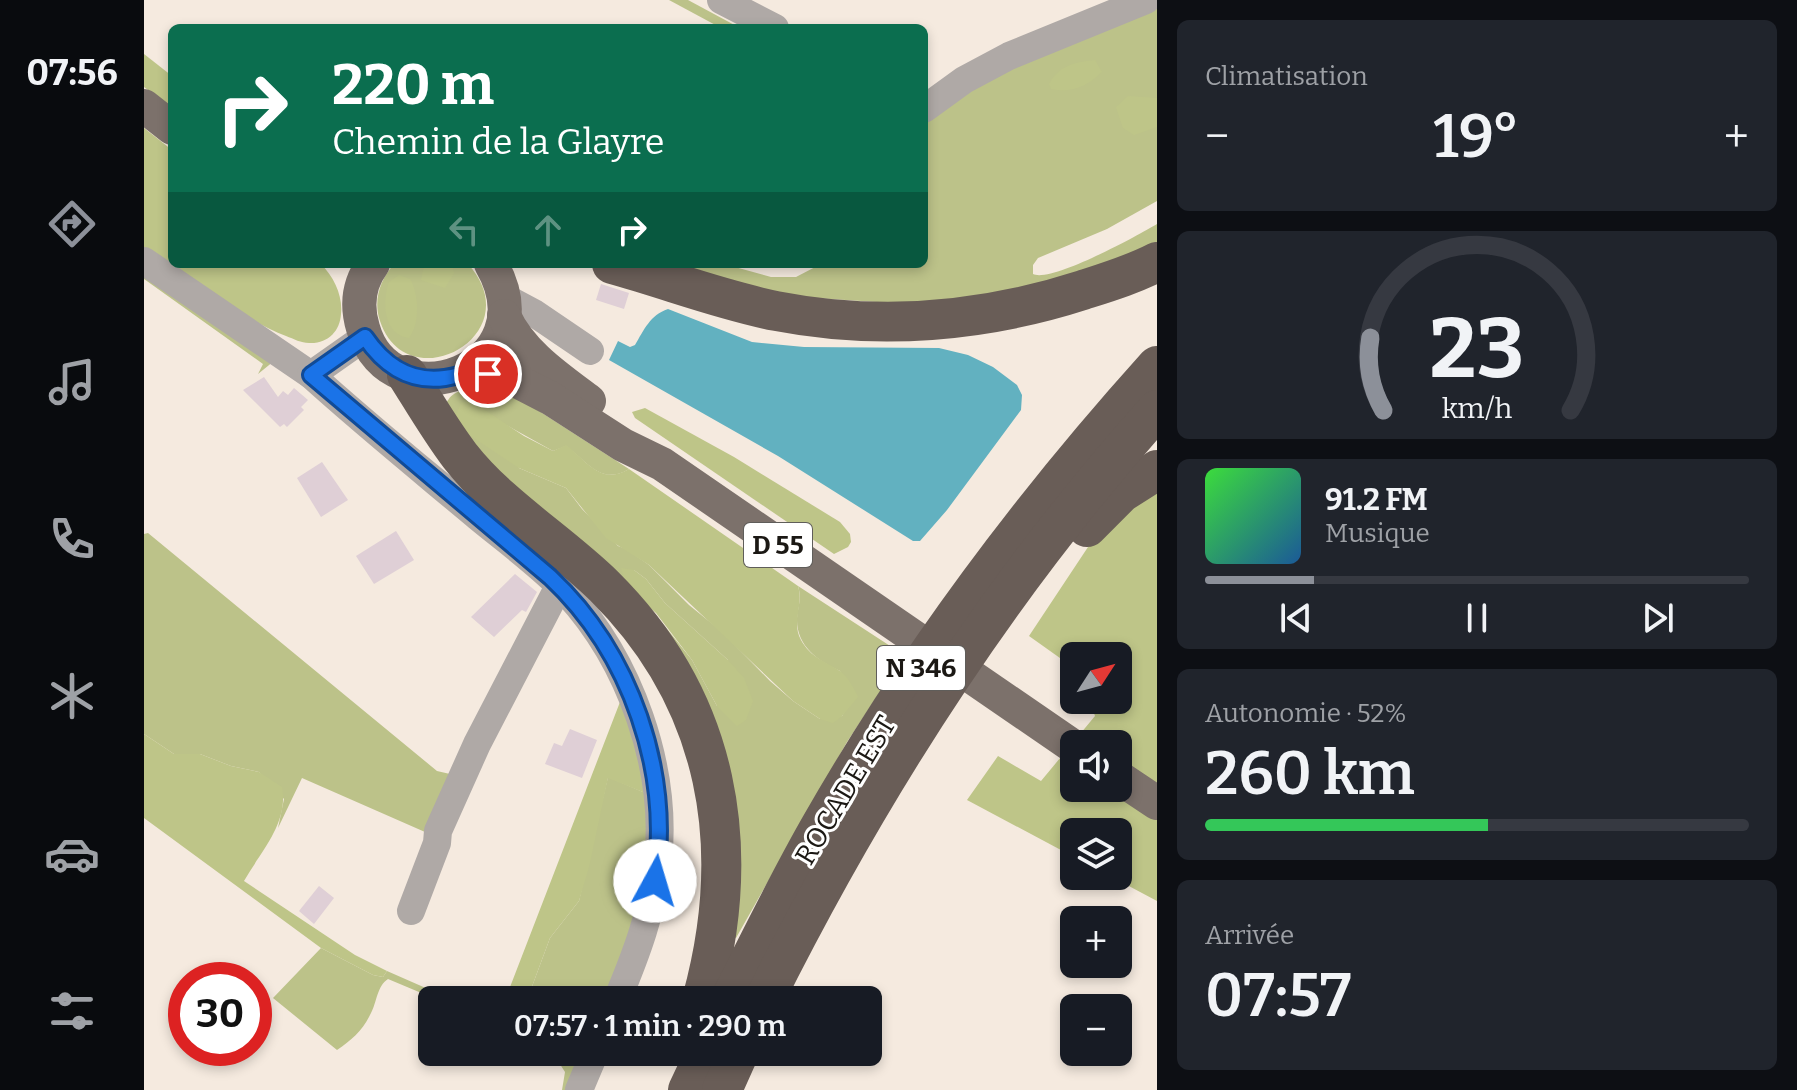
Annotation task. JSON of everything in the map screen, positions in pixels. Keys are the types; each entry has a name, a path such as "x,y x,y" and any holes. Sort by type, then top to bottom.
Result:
{"highway":[{"path":"624,268 687,289 776,311 822,319 913,322 1000,312 1047,302 1157,262"},
{"name":"ROCADE EST","path":"737,986 820,826 866,750 955,616 1030,516 1157,366"},
{"path":"407,375 461,457 485,483 604,586 634,619 660,655 682,694 710,765 718,798 722,838 718,924 705,986"},
{"name":"ROCADE EST","path":"771,986 847,841 933,702 1062,524 1157,410"},
{"path":"1010,593 1039,583 1103,508 1157,470"},
{"path":"669,1090 678,1066"},
{"path":"688,1090 699,1066"},
{"path":"722,1090 733,1066"}],"main road":[{"path":"144,106 168,125"},
{"path":"348,268 366,278 359,315 365,337 376,353 390,366 407,375 427,379 448,378 467,371 485,357 498,338 504,306 499,278 493,268"},
{"name":"D 55","path":"504,306 514,337 524,347 554,375 628,431 662,464"},
{"name":"D 55","path":"467,371 509,377 550,398 623,445 662,464 1060,738"},
{"path":"1132,786 1157,803"}],"street":[{"path":"721,0 767,24"},
{"path":"928,106 964,80 1009,56 1146,0"},
{"path":"144,261 311,375 559,586 595,630 621,675 644,731 655,776 659,838 654,890 639,945 623,986"},
{"path":"504,306 534,313 590,351"},
{"path":"311,375 365,337"},
{"path":"411,911 437,843 438,831 477,744 559,586"},
{"path":"579,1090 589,1066"}],"green space":[{"path":"669,0 688,0 733,24 714,24"},
{"path":"1157,5 1157,201 1107,229 1038,258 1033,265 1033,274 1057,272 1075,265 1157,224 1157,244 1054,286 939,306 768,295 674,268 738,268 771,277 796,277 813,268 928,268 928,116 963,88"},
{"path":"144,54 168,73 168,105 144,87"},
{"path":"1095,60 1102,72 1090,82 1078,88 1051,89 1049,84 1062,69"},
{"path":"1128,96 1157,98 1157,127 1134,135 1123,128 1116,107"},
{"path":"144,128 168,147 168,266 144,250"},
{"path":"170,268 324,268 334,281 341,300 340,320 327,339 306,343 267,328"},
{"path":"391,268 470,268 484,290 485,314 475,335 458,350 437,357 414,356 394,345 380,321 377,305 385,277"},
{"path":"424,268 453,268 454,273 445,288 421,280"},
{"path":"144,270 274,361 258,374 263,364 144,279"},
{"path":"399,275 410,279 417,300 417,317 409,338 394,331 385,307 389,282"},
{"path":"473,387 508,391 629,469 619,474 603,473 566,446 553,451 506,425 519,468 566,488 618,546 649,565 770,681 820,719 842,716 849,704 840,671 816,657 800,637 798,586 904,655 847,742 736,938 728,936 717,741 489,468 444,409 451,396","holes":["634,570 646,579 665,603 728,660 717,706 692,660 647,604"]},
{"path":"471,401 553,451 566,445 602,473 619,474 629,469 798,586 797,627 801,640 814,655 843,673 858,697 833,723 820,719 793,701 649,565 606,538 566,488 519,468 465,432 456,415 461,403"},
{"path":"645,408 734,457 840,522 850,534 848,547 834,554 635,418 632,412"},
{"path":"1157,485 1157,901 1132,888 1132,818 1060,818 1060,850 967,800 998,756 1041,781 1060,758 1060,802 1132,802 1132,730 1083,730 1094,714 1132,714 1132,642 1060,642 1060,658 1029,636 1090,544"},
{"path":"148,533 437,771 450,774 425,832 302,778 278,828 284,799 259,772 231,766 200,754 174,754 144,734 144,534"},
{"path":"621,568 634,570 646,579 665,603 744,678 753,701 746,720 737,726 717,706 692,660 656,613 627,588"},
{"path":"620,702 637,742 650,795 608,778 579,901 550,938 532,986 510,986"},
{"path":"144,734 174,754 200,754 231,766 259,772 282,787 278,825 244,881 355,955 387,971 383,977 373,975 321,948 144,818"},
{"path":"608,777 650,795 644,897 613,986 532,986 550,938 579,901"},
{"path":"321,948 373,975 383,977 387,971 421,986 418,986 418,992 388,979 364,1025 337,1050 273,998"},
{"path":"561,1066 580,1066 569,1090 562,1090 565,1072"}],"water":[{"path":"668,309 752,342 804,347 939,348 968,355 993,367 1017,385 1022,395 1021,410 947,510 920,541 913,541 778,456 609,360 618,341 630,347 635,345 652,319"}],"building":[{"path":"601,284 629,293 624,309 596,300"},
{"path":"264,377 278,397 283,391 288,395 294,388 308,400 301,407 304,410 287,427 284,424 280,427 243,390"},
{"path":"322,462 348,500 321,517 297,478"},
{"path":"396,531 414,560 374,584 356,556"},
{"path":"515,574 537,592 526,612 522,610 494,637 471,617"},
{"path":"570,729 597,740 582,778 545,764 554,743 562,746"},
{"path":"319,886 334,898 314,924 299,911"}],"route":[{"path":"488,374 467,371 448,378 427,379 407,375 390,366 365,337 311,375 550,577 595,630 631,697 650,755 659,816 655,881"}]}
